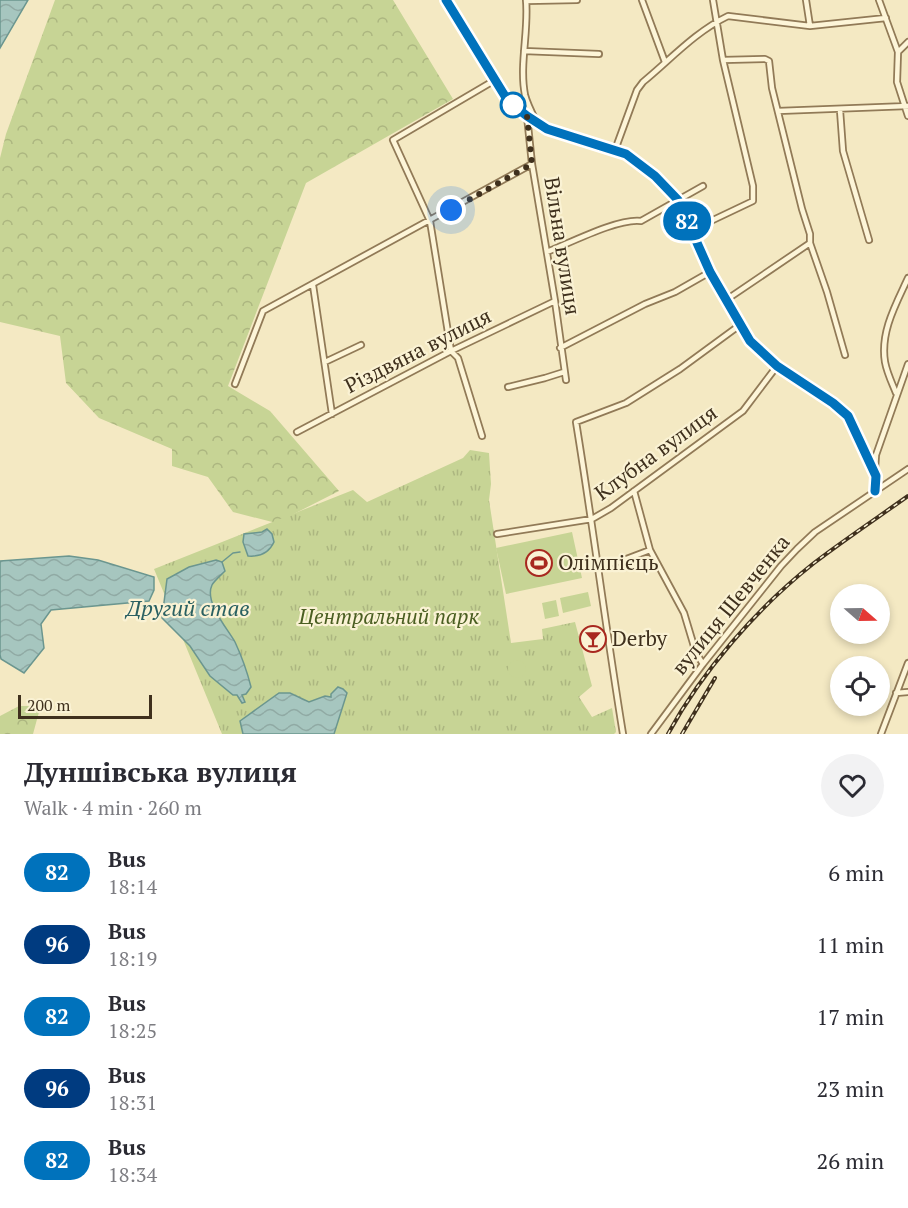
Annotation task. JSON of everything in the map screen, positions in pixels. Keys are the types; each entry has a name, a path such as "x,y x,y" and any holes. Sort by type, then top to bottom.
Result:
{"street":[{"path":"536,121 525,94 524,51 528,16 526,0 577,0"},
{"path":"642,0 665,62"},
{"path":"692,230 753,201 753,186 723,60 713,0"},
{"path":"806,0 810,26"},
{"path":"879,0 898,52 897,82 908,116"},
{"path":"448,1 508,101 547,129 626,154 655,176 678,200 710,272 750,341 777,366 833,403 848,416 875,473"},
{"path":"615,150 637,90 643,82 704,28 728,16 810,26 886,18"},
{"path":"898,52 908,42"},
{"path":"524,51 599,54"},
{"path":"723,60 765,59 769,61 772,88 810,234 810,243 845,355"},
{"path":"482,436 459,358 451,351 430,221 393,140 495,80"},
{"path":"778,111 906,106"},
{"path":"840,110 843,151 869,240"},
{"name":"Вільна вулиця","path":"527,116 532,164 566,380"},
{"path":"235,384 263,311 532,164"},
{"path":"547,252 611,226 634,220 641,221 703,186"},
{"path":"726,300 810,243"},
{"path":"560,348 645,304 675,292 710,272"},
{"path":"896,393 886,366 885,343 891,316 908,278"},
{"path":"314,285 332,414"},
{"name":"Різдвяна вулиця","path":"297,432 451,351 555,301"},
{"path":"623,734 576,422 626,403 680,369 740,326"},
{"path":"325,362 361,345"},
{"path":"875,491 876,455 908,364"},
{"name":"Клубна вулиця","path":"497,534 592,519 611,508 743,411 777,366"},
{"path":"508,387 564,372"},
{"name":"вулиця Шевченка","path":"651,734 703,664 797,549 815,532 908,470"},
{"path":"634,491 650,550 684,613 696,653 703,664"},
{"path":"597,566 621,561 650,550"},
{"path":"881,734 908,663"},
{"path":"896,693 908,692"}],"green space":[{"path":"55,0 393,0 453,99 306,183 228,386 270,411 339,491 276,523 233,512 208,477 172,466 172,449 99,418 66,383 60,336 0,322 0,158 6,134"},
{"name":"Центральний парк","path":"470,450 489,453 491,484 489,500 511,643 543,639 542,629 575,622 592,686 579,697 592,717 612,708 616,732 614,734 222,734 154,569 353,490 367,502 463,458"},
{"name":"Олімпієць","path":"572,532 582,578 506,594 496,548"},
{"path":"588,592 591,606 563,613 560,598"},
{"path":"556,600 559,616 545,619 542,603"},
{"path":"517,660 523,663 526,669 523,675 517,678 511,675 508,669 511,663"},
{"path":"19,706 32,706 39,712 33,734 0,734 0,716"}],"water":[{"path":"0,0 28,0 0,48"},
{"path":"267,529 272,534 274,542 270,549 256,556 248,556 243,542 244,534 262,532"},
{"path":"69,556 98,560 154,577 154,590 149,601 51,610 41,624 44,648 24,673 1,659 0,655 0,561"},
{"name":"Другий став","path":"216,560 222,562 225,571 212,585 211,599 235,642 248,675 251,687 246,694 242,695 245,702 242,703 237,695 233,695 210,676 190,646 162,618 167,579 189,567"},
{"path":"338,687 347,693 334,734 243,734 240,721 279,693 290,693 309,702 325,696 331,697"}],"waterway":[{"path":"222,562 233,553 240,552"}],"railway":[{"path":"668,734 714,664 772,599 814,563 908,496"},
{"path":"682,734 715,678"}],"bus line":[{"name":"82","path":"446,0 508,101 547,129 626,154 655,176 678,200 710,272 750,341 777,366 833,403 848,416 876,476 875,491"}],"place":[{"name":"Олімпієць","path":"539,563"},
{"name":"Derby","path":"593,639"}],"route":[{"path":"451,210 532,164 527,116 508,101 513,105"}]}
